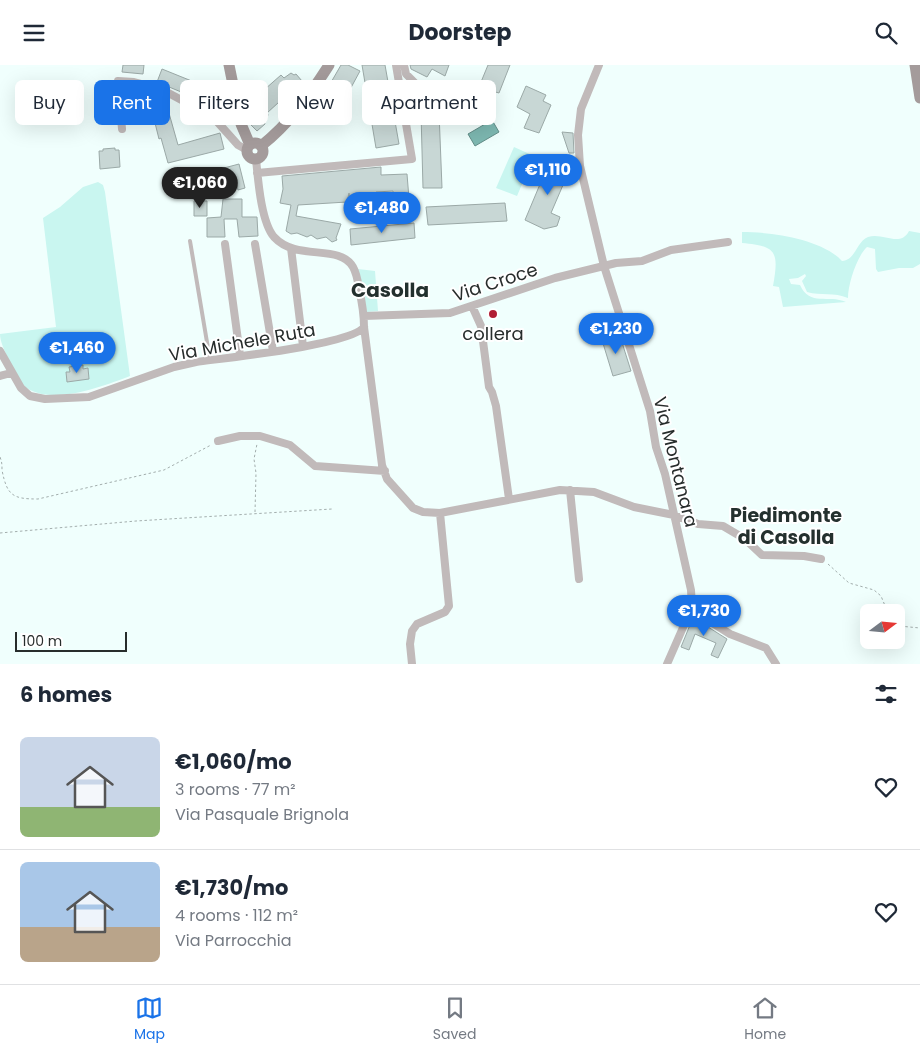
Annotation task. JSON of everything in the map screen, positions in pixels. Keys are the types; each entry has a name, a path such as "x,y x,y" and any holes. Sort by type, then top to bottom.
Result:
{"street":[{"path":"229,65 241,124 253,147"},
{"path":"253,147 273,137 305,101 329,65"},
{"path":"257,173 412,159 396,65"},
{"path":"404,65 406,74 412,80"},
{"name":"Via Montanara","path":"600,65 581,109 578,135 582,176 604,266 650,411 656,447 665,474 691,590 692,607"},
{"path":"915,65 920,98"},
{"path":"122,129 118,81 161,89 213,117 238,145 253,147 263,153 256,159 257,173 261,203 273,236 284,246 300,252 339,256 347,260 352,266 356,273 364,316 382,465 387,479 412,507 423,512 440,513 560,490 594,492 634,507 674,515 698,524 723,526 745,539 762,555 804,556 821,559"},
{"name":"Via Croce","path":"364,316 450,313 555,278 616,263 642,261 671,250 728,242"},
{"path":"225,244 240,355"},
{"path":"255,244 273,351"},
{"path":"291,248 303,346"},
{"path":"472,305 481,326 488,387 492,391 496,406 508,499"},
{"name":"Via Michele Ruta","path":"0,351 21,388 30,396 44,399 71,399 89,397 174,367 329,341 361,331 364,327"},
{"path":"0,376 11,373"},
{"path":"218,441 240,436 260,436 290,445 315,466 385,471"},
{"path":"570,490 579,579"},
{"path":"412,664 410,644 412,631 417,624 445,612 449,606 440,513"},
{"path":"667,664 692,607 700,615 730,634 766,648 776,664"}],"lane":[{"path":"190,241 210,360"}],"path":[{"path":"255,514 256,473 254,459 260,436"},
{"path":"0,457 3,472 12,494 19,499 38,499 164,469 218,441"},
{"path":"0,533 136,521 332,509"},
{"path":"821,559 849,583 867,588 881,595 884,604"},
{"path":"905,627 920,628"}],"shaded area":[{"path":"483,125 495,125 499,132 475,146 468,134"},
{"path":"514,147 534,156 517,196 496,188"},
{"path":"98,182 103,185 105,192 130,376 80,392 53,395 41,394 26,388 16,377 3,347 0,334 56,327 43,218 60,207 83,187"},
{"path":"909,231 920,233 920,264 913,268 899,268 878,272 876,269 875,249 867,247 863,251 854,271 848,298 838,295 807,292 802,281 806,276 805,274 798,278 789,279 791,284 800,285 809,296 846,302 783,307 779,287 773,286 776,265 773,253 762,246 742,243 742,232 781,235 822,247 842,261 850,258 864,239 868,237 879,236 896,239 905,236"},
{"path":"358,269 375,271 378,311 367,312"}],"building":[{"path":"123,65 144,65 143,74 122,72"},
{"path":"341,65 348,65 360,71 352,86 352,80 332,80"},
{"path":"362,65 385,65 388,80 365,80"},
{"path":"410,65 449,65 445,76 432,69 427,77 411,69"},
{"path":"488,65 510,65 499,93 496,92 496,80 482,80"},
{"path":"162,69 189,80 180,80 180,92 170,87 170,80 158,80"},
{"path":"291,73 296,74 301,80 278,80 278,103 268,112 268,86 281,75 284,78"},
{"path":"526,86 546,95 543,101 551,105 539,133 524,128 530,114 517,107"},
{"path":"170,117 178,145 220,133 224,149 168,163 161,138 159,139 156,125 170,125"},
{"path":"251,125 264,125 257,131"},
{"path":"372,125 396,125 399,144 376,148"},
{"path":"421,125 440,125 442,188 423,188"},
{"path":"562,132 573,133 574,153 569,153"},
{"path":"115,148 115,150 119,150 120,167 100,169 99,151"},
{"path":"551,158 568,165 566,169 569,171 551,213 560,217 557,226 544,229 525,220"},
{"path":"239,164 245,188 238,190 236,182 210,189 205,173"},
{"path":"381,167 381,175 407,174 410,211 394,211 393,191 376,192 377,199 350,201 349,193 347,202 298,205 296,216 341,224 337,240 332,242 326,237 317,239 311,235 307,237 297,233 291,234 286,231 291,205 280,203 283,189 282,176"},
{"path":"223,199 242,199 242,217 257,217 258,236 239,237 237,219 224,219 225,237 207,237 207,218 221,217"},
{"path":"194,201 207,201 207,216 194,216"},
{"path":"505,203 507,221 428,225 426,207"},
{"path":"414,223 415,238 351,245 350,229"},
{"path":"619,333 631,371 613,376 602,340"},
{"path":"83,365 83,369 88,368 89,379 67,382 66,372 70,372 69,367"},
{"path":"692,620 727,639 718,658 711,655 716,643 695,634 689,650 681,647"}],"place":[{"name":"collera","path":"493,314"}],"district":[{"name":"Casolla","path":"390,290"},
{"name":"Piedimonte di Casolla","path":"786,526"}]}
